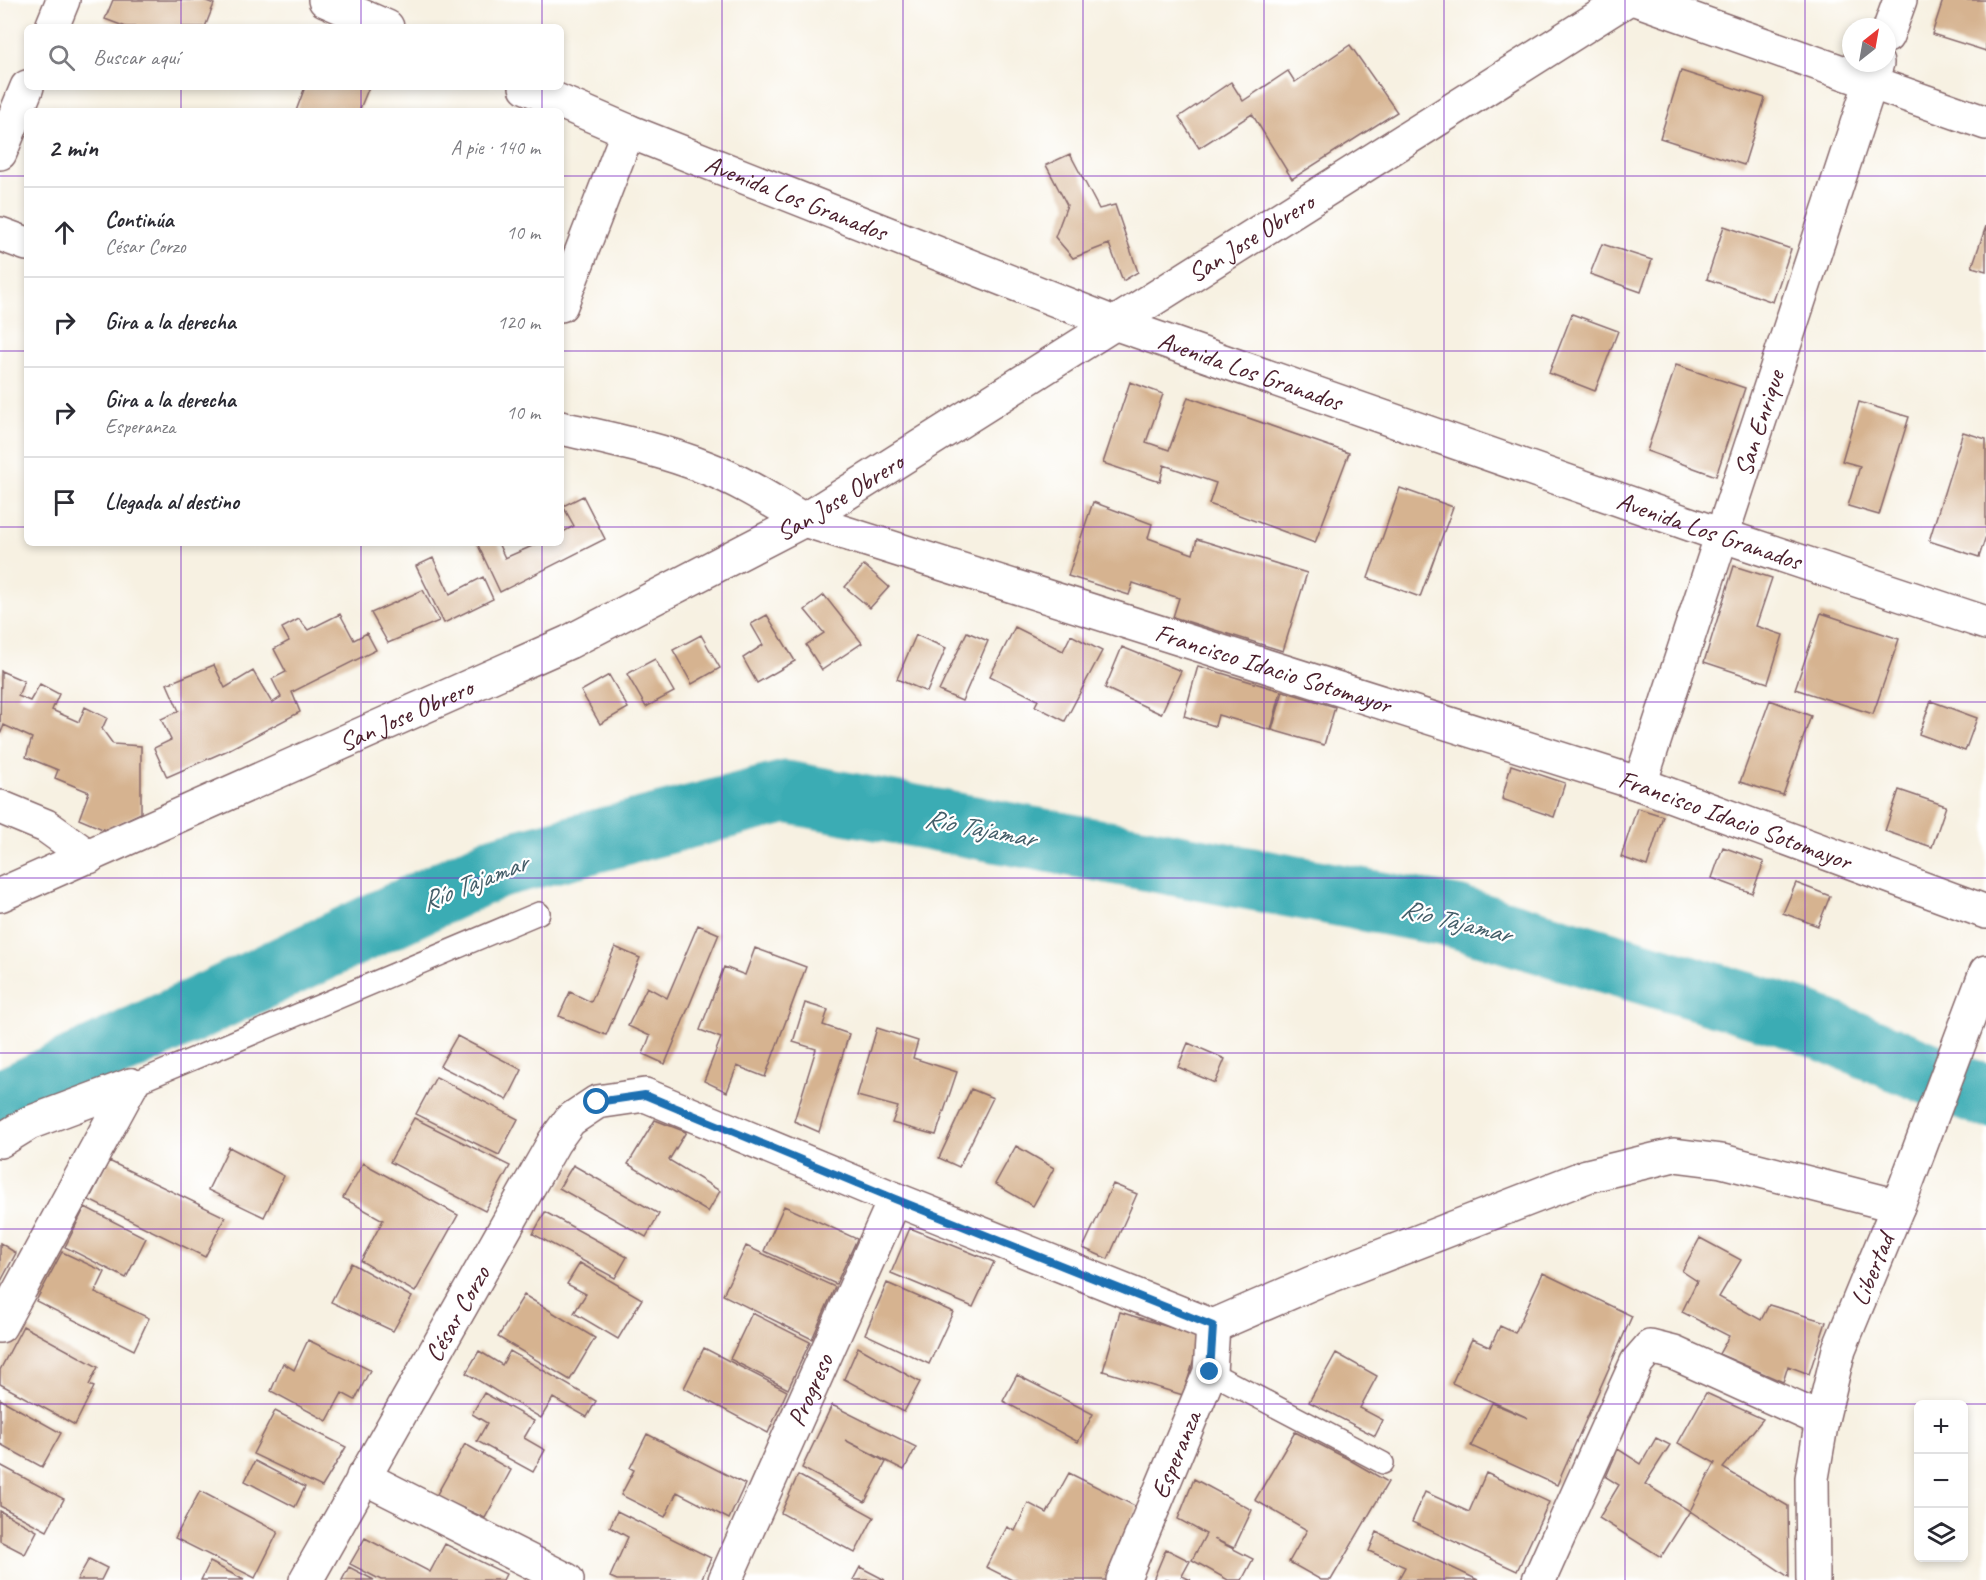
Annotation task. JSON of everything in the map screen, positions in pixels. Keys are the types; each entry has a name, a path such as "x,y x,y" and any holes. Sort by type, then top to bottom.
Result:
{"street":[{"path":"53,24 63,0"},
{"path":"325,0 380,24"},
{"name":"San Jose Obrero","path":"0,895 569,642 804,519 1626,0"},
{"path":"1638,0 1874,73 1986,123"},
{"path":"1894,18 1900,0"},
{"name":"San Enrique","path":"1640,784 1874,73"},
{"path":"0,153 26,90"},
{"name":"Avenida Los Granados","path":"533,90 628,131 1114,322 1721,535 1986,623"},
{"path":"564,297 628,131"},
{"path":"0,234 24,243"},
{"name":"Francisco Idacio Sotomayor","path":"564,429 628,443 707,468 804,519 1640,784 1986,912"},
{"path":"0,807 46,826 89,857"},
{"name":"Libertad","path":"1813,1580 1812,1478 1822,1420 1839,1349 1898,1206 1986,972"},
{"path":"0,1141 29,1123 131,1085"},
{"path":"0,1326 131,1085"},
{"name":"César Corzo","path":"306,1580 554,1142 570,1120 597,1102 645,1095 895,1199"},
{"path":"895,1199 1213,1326 1312,1283 1587,1176 1674,1155 1722,1161 1898,1206"},
{"name":"Progreso","path":"725,1580 895,1199"},
{"name":"Esperanza","path":"1123,1580 1210,1372 1213,1326"},
{"path":"1539,1580 1636,1362 1650,1347 1674,1353 1822,1420"},
{"path":"363,1477 567,1580"}],"lane":[{"path":"131,1085 539,913"},
{"path":"1210,1372 1383,1463"}],"building":[{"path":"113,0 204,0 214,4 206,24 118,24 105,19"},
{"path":"1943,0 1986,0 1986,51 1932,34"},
{"path":"1350,45 1397,112 1292,179 1252,114 1199,148 1179,117 1231,82 1243,101 1288,71 1295,82"},
{"path":"1681,71 1765,98 1744,165 1660,138"},
{"path":"304,90 368,90 360,108 297,108"},
{"path":"1070,154 1099,209 1115,205 1138,272 1123,281 1109,244 1073,258 1055,237 1067,205 1046,165"},
{"path":"1724,226 1791,249 1773,302 1707,279"},
{"path":"1986,226 1986,271 1972,267"},
{"path":"1602,244 1652,260 1641,292 1590,274"},
{"path":"1572,314 1618,331 1595,391 1549,373"},
{"path":"1676,365 1745,388 1716,476 1647,451"},
{"path":"1130,382 1163,394 1146,442 1169,450 1188,397 1349,453 1315,543 1209,504 1216,483 1164,465 1160,482 1103,463"},
{"path":"1859,402 1909,417 1879,515 1848,506 1860,466 1842,461"},
{"path":"1963,432 1986,439 1986,536 1979,557 1929,541"},
{"path":"1400,488 1453,507 1420,597 1368,578"},
{"path":"583,496 605,539 500,592 478,546 499,546 505,558 532,546 564,546 564,531 574,526 564,506"},
{"path":"1093,502 1152,524 1148,538 1193,554 1197,539 1307,573 1283,651 1173,617 1179,598 1133,583 1129,595 1068,576"},
{"path":"433,558 450,594 483,577 493,599 444,623 416,566"},
{"path":"864,565 889,587 870,608 845,587"},
{"path":"1734,566 1772,578 1756,626 1783,635 1768,683 1704,662"},
{"path":"423,590 439,621 388,643 371,613"},
{"path":"824,595 862,643 822,670 806,645 824,633 805,610"},
{"path":"1821,613 1899,639 1873,714 1795,689"},
{"path":"340,614 354,640 367,633 376,650 292,692 300,712 226,751 167,777 154,748 171,740 161,719 179,711 167,684 214,665 225,688 253,671 272,703 281,697 272,679 286,672 274,649 289,641 282,628 299,619 308,630"},
{"path":"767,615 795,661 757,683 743,658 763,645 751,624"},
{"path":"1015,627 1063,651 1071,635 1102,651 1065,721 1035,706 1038,700 990,676"},
{"path":"967,632 988,641 962,701 939,691"},
{"path":"701,635 720,668 692,684 673,650"},
{"path":"916,635 946,648 927,692 897,679"},
{"path":"1122,647 1181,671 1161,714 1105,688"},
{"path":"655,659 674,692 646,707 627,674"},
{"path":"1198,666 1281,691 1271,730 1218,715 1215,726 1184,716"},
{"path":"1,671 24,681 18,696 30,701 40,684 59,694 52,710 79,722 85,707 107,718 102,729 113,744 141,746 141,813 105,830 79,819 89,792 55,778 58,770 26,757 32,738 4,725 0,735"},
{"path":"609,675 628,708 600,724 581,691"},
{"path":"1283,691 1335,707 1324,745 1272,730"},
{"path":"1770,700 1811,716 1783,795 1740,782"},
{"path":"1931,701 1977,718 1965,751 1919,734"},
{"path":"1511,765 1565,783 1554,817 1502,799"},
{"path":"1899,790 1946,806 1932,847 1885,831"},
{"path":"1637,808 1663,816 1647,866 1621,857"},
{"path":"1723,847 1764,862 1752,893 1712,878"},
{"path":"1796,883 1830,896 1818,926 1783,913"},
{"path":"698,925 719,934 665,1064 643,1054 650,1036 628,1026 647,987 667,998"},
{"path":"615,947 640,958 606,1035 559,1016 570,992 591,1002"},
{"path":"755,948 806,967 765,1077 737,1066 727,1092 704,1081 721,1038 700,1030 724,967 745,975"},
{"path":"805,1003 828,1010 823,1025 849,1034 819,1132 794,1121 816,1049 793,1042"},
{"path":"877,1028 918,1041 913,1058 957,1072 936,1135 892,1123 898,1107 857,1096"},
{"path":"457,1036 522,1070 507,1100 440,1066"},
{"path":"1188,1043 1225,1059 1215,1083 1178,1067"},
{"path":"436,1077 518,1119 499,1155 416,1114"},
{"path":"971,1089 993,1098 959,1167 939,1158"},
{"path":"414,1118 510,1166 485,1211 390,1162"},
{"path":"655,1120 686,1132 669,1160 720,1191 708,1212 628,1164"},
{"path":"1016,1146 1054,1168 1033,1206 995,1184"},
{"path":"229,1147 284,1176 264,1217 208,1190"},
{"path":"109,1161 225,1217 205,1257 89,1200"},
{"path":"363,1163 458,1215 415,1292 361,1261 383,1220 343,1198"},
{"path":"573,1165 659,1214 646,1237 559,1188"},
{"path":"1113,1184 1137,1194 1108,1259 1083,1248"},
{"path":"784,1206 857,1239 836,1284 764,1251"},
{"path":"85,1207 146,1238 126,1278 65,1247"},
{"path":"545,1212 627,1257 615,1278 533,1234"},
{"path":"910,1228 994,1262 973,1307 891,1273"},
{"path":"1700,1238 1741,1260 1719,1297 1761,1320 1769,1305 1826,1322 1809,1374 1788,1366 1783,1382 1719,1354 1729,1336 1682,1312 1697,1281 1682,1271"},
{"path":"0,1243 16,1253 0,1283"},
{"path":"746,1246 835,1287 812,1339 723,1295"},
{"path":"62,1252 105,1272 95,1293 149,1318 134,1350 36,1301"},
{"path":"351,1263 412,1297 393,1331 331,1302"},
{"path":"580,1263 642,1299 618,1339 574,1313 586,1294 567,1284"},
{"path":"1543,1273 1632,1316 1557,1485 1471,1446 1492,1403 1528,1418 1452,1383 1472,1339 1490,1347 1500,1326 1515,1333"},
{"path":"887,1283 953,1312 929,1364 865,1334"},
{"path":"524,1295 595,1338 570,1380 498,1337"},
{"path":"1120,1312 1201,1337 1183,1395 1103,1371"},
{"path":"752,1313 810,1342 788,1389 730,1359"},
{"path":"23,1326 98,1367 89,1385 94,1387 75,1425 0,1384 0,1370"},
{"path":"308,1340 370,1370 355,1400 342,1393 327,1421 271,1391 283,1363 294,1370"},
{"path":"858,1347 920,1382 904,1412 844,1379"},
{"path":"704,1348 787,1391 768,1433 684,1388"},
{"path":"479,1351 502,1365 510,1351 596,1401 587,1417 553,1398 541,1418 466,1373"},
{"path":"1336,1353 1377,1376 1360,1408 1383,1420 1375,1436 1309,1402"},
{"path":"1017,1375 1093,1414 1078,1442 1003,1401"},
{"path":"484,1393 534,1421 524,1438 545,1450 533,1472 477,1441 487,1423 472,1414"},
{"path":"1706,1393 1763,1419 1723,1468 1788,1506 1789,1577 1690,1511 1715,1463 1678,1443"},
{"path":"0,1399 61,1433 42,1467 0,1444"},
{"path":"832,1405 916,1447 904,1470 845,1440 886,1462 865,1502 802,1468"},
{"path":"275,1411 346,1447 322,1487 253,1454"},
{"path":"1295,1432 1388,1482 1331,1580 1321,1580 1289,1562 1307,1530 1255,1500"},
{"path":"647,1434 745,1484 729,1519 677,1492 665,1517 621,1495 634,1470 630,1468"},
{"path":"1656,1438 1670,1445 1645,1484 1690,1511 1661,1557 1599,1518 1619,1485 1606,1477 1618,1449 1641,1464"},
{"path":"465,1444 511,1470 485,1518 436,1496"},
{"path":"255,1461 305,1487 295,1507 245,1481"},
{"path":"0,1465 64,1499 47,1531 0,1506"},
{"path":"1069,1473 1137,1507 1106,1580 1012,1580 986,1567 1007,1527 1015,1531 1028,1503 1047,1513"},
{"path":"1486,1473 1549,1502 1517,1571 1412,1522 1425,1492 1469,1512"},
{"path":"798,1475 874,1517 855,1553 781,1513"},
{"path":"1194,1479 1252,1510 1234,1548 1214,1539 1253,1559 1242,1580 1228,1580 1192,1560 1206,1534 1178,1519"},
{"path":"200,1491 278,1532 255,1578 175,1538"},
{"path":"0,1511 37,1531 25,1554 0,1541"},
{"path":"617,1511 711,1558 701,1580 617,1580 610,1577 628,1537 610,1527"},
{"path":"1377,1532 1478,1580 1398,1580 1405,1567 1369,1551"},
{"path":"365,1538 430,1572 445,1544 506,1574 503,1580 381,1580 350,1564"},
{"path":"1166,1549 1190,1561 1182,1576 1191,1580 1153,1580"},
{"path":"89,1559 107,1568 101,1580 77,1580"},
{"path":"210,1562 244,1580 201,1580"},
{"path":"349,1567 374,1580 342,1580"},
{"path":"860,1567 885,1580 853,1580"}],"waterway":[{"name":"Río Tajamar","path":"0,1102 496,867 786,792 1456,917 1798,1019 1986,1097"}],"route":[{"path":"597,1102 645,1095 895,1199 1213,1326 1210,1372"}]}
